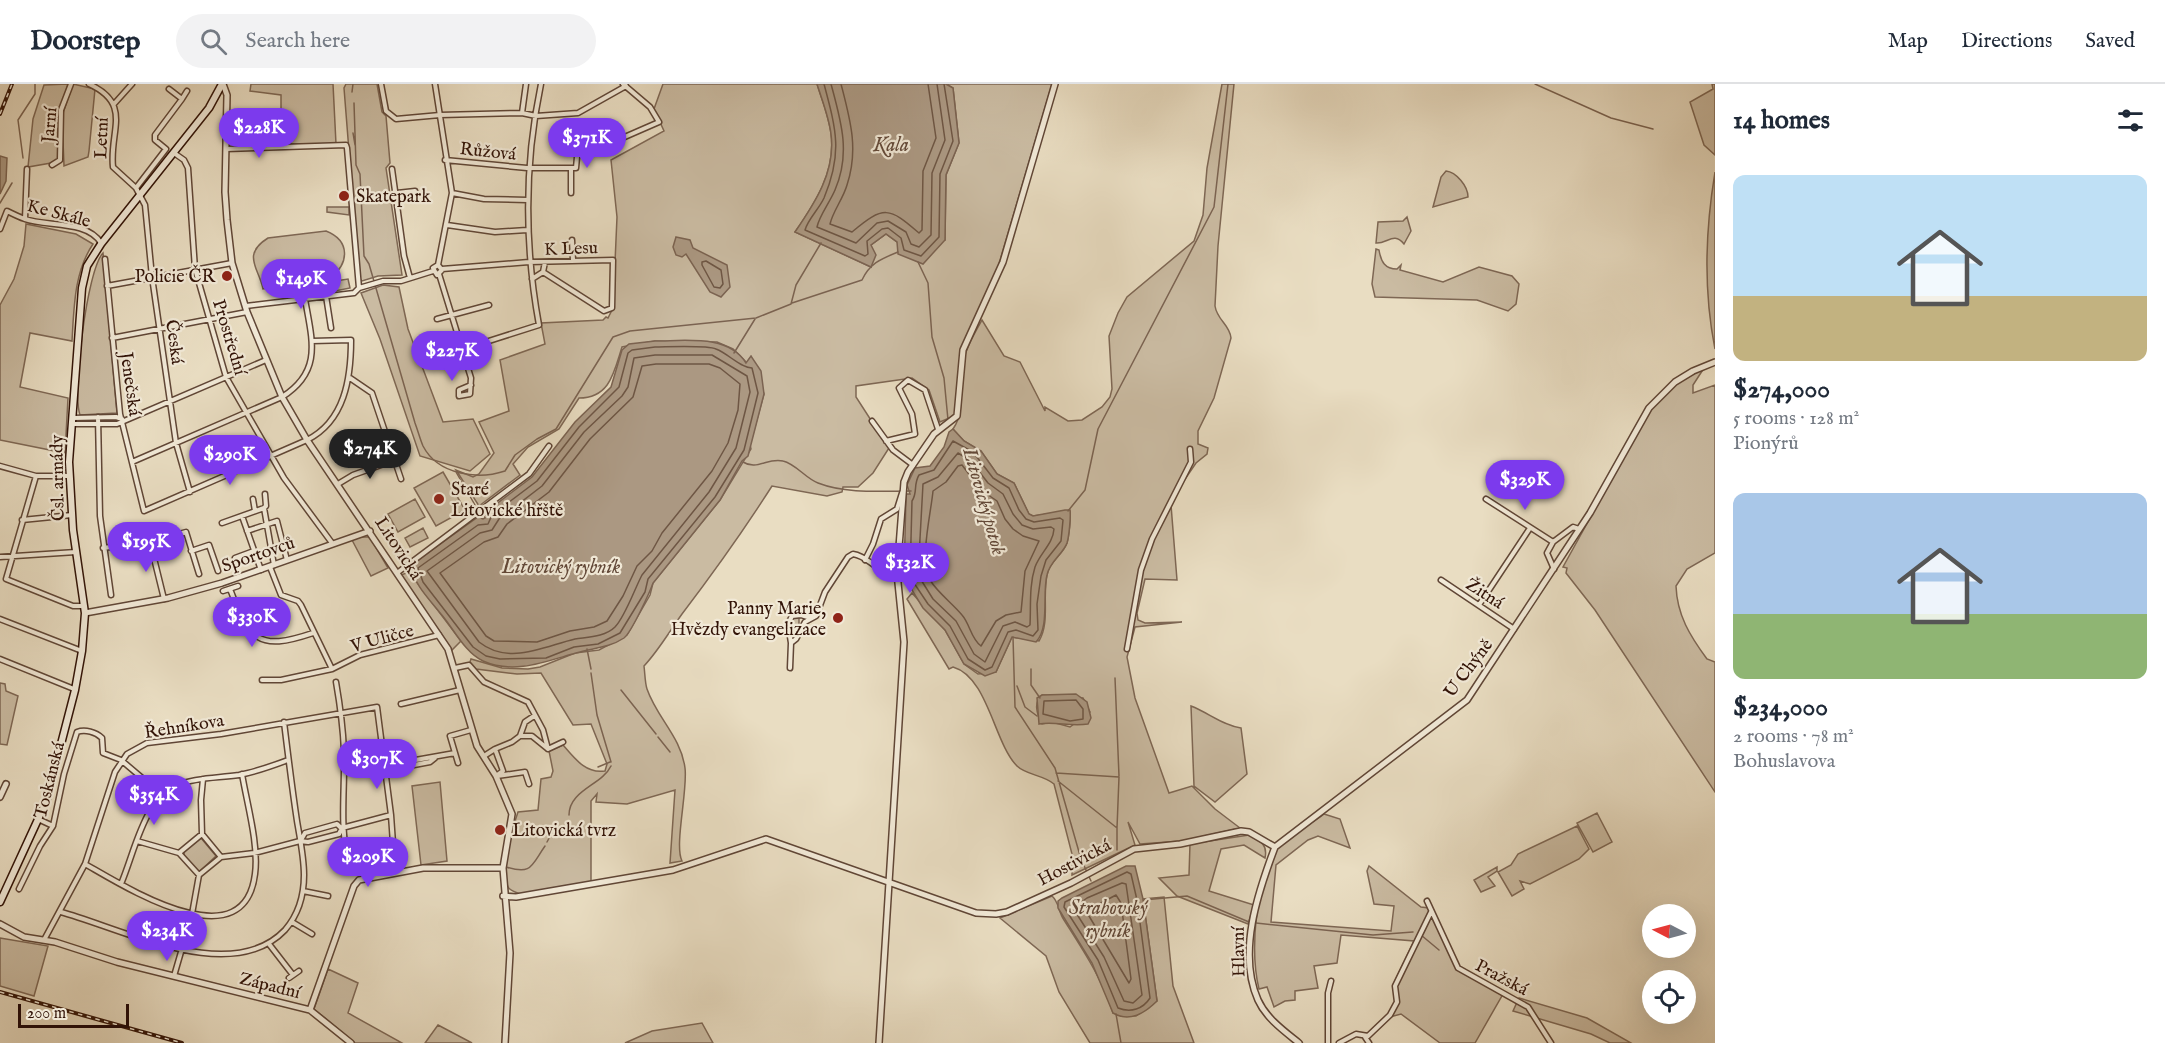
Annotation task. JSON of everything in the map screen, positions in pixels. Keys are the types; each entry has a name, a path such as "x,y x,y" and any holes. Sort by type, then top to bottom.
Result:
{"main road":[{"name":"Čsl. armády","path":"0,902 49,791 75,690 82,651 84,610 69,476 82,288 87,266 101,243 215,98 222,84"}],"street":[{"name":"Jarní","path":"52,165 60,159 61,110 71,84"},
{"name":"Letní","path":"89,84 109,95 114,104 117,115 113,167 141,194"},
{"path":"114,104 132,84"},
{"name":"Litovická","path":"222,84 227,100 225,192 232,263 246,309 266,360 282,397 307,440 370,531 396,574 440,635 455,668 471,730 496,777 512,814 503,868 503,896 510,953 505,1043"},
{"path":"381,84 385,107 392,117 407,119 440,115 522,113 536,116 578,113 625,85 650,107 659,122 604,146 578,146 576,168 571,168 571,193"},
{"path":"433,271 438,265 452,193 435,84"},
{"path":"522,113 526,84"},
{"path":"448,354 539,325 527,230 527,168 541,84"},
{"path":"879,1043 905,634 897,573 905,477 938,429 956,419 959,412 963,350 1003,262 1055,84"},
{"path":"169,89 182,99"},
{"path":"136,188 166,149 155,140 155,135 187,91"},
{"path":"215,98 221,97 227,100"},
{"path":"225,149 346,145 359,288"},
{"name":"Prostřední","path":"174,153 184,160 188,168 195,269 226,377 284,478 332,543"},
{"name":"Růžová","path":"446,160 527,168 571,168"},
{"path":"25,219 27,169"},
{"path":"392,169 404,256 410,278"},
{"path":"397,193 415,191"},
{"path":"452,193 484,199 527,200"},
{"name":"Česká","path":"141,194 145,205 152,277 176,443 190,492"},
{"name":"Ke Skále","path":"0,229 7,211 25,219 81,228 94,235 101,243"},
{"path":"447,225 495,232 527,230"},
{"path":"572,240 573,260"},
{"name":"Jenečská","path":"105,259 122,420 144,511 190,492"},
{"name":"K Lesu","path":"442,269 530,262 613,260 612,308 604,311 543,272"},
{"path":"532,279 543,272 545,262"},
{"path":"107,286 232,263"},
{"path":"438,265 442,269 439,274"},
{"path":"112,338 210,319 246,309 354,293 359,288 379,282 410,278 433,271 439,274 463,349 471,385 470,394 459,396 459,390 471,385"},
{"path":"326,296 331,328"},
{"path":"132,462 282,397 297,388 311,364 312,341 305,299"},
{"path":"436,319 489,305"},
{"path":"190,492 307,440 323,429 335,415 350,378 351,340 312,341"},
{"path":"72,421 99,425 117,424 266,360"},
{"name":"U Chýně","path":"1275,847 1461,705 1579,530 1607,484 1641,420 1656,400 1683,377 1715,362"},
{"path":"350,378 372,393 401,479"},
{"path":"886,441 915,434 912,414 899,388 908,380 926,390 938,429"},
{"path":"98,417 100,516 111,595"},
{"path":"72,421 98,417 116,417 122,420"},
{"path":"872,421 893,450 914,465"},
{"path":"396,574 529,474 549,446"},
{"path":"1127,649 1145,560 1152,539 1191,462 1190,449"},
{"path":"338,484 353,475 395,460"},
{"path":"0,466 36,476 69,476"},
{"path":"36,476 6,579 84,610"},
{"path":"865,560 881,519 897,509 903,493"},
{"path":"264,494 272,566 279,592 285,598 298,601 332,669"},
{"path":"253,499 255,511"},
{"path":"1486,499 1553,542"},
{"path":"222,523 264,508"},
{"path":"22,520 72,515"},
{"path":"242,516 261,570"},
{"path":"247,531 277,521 287,560"},
{"path":"1554,569 1546,553 1553,542 1573,527 1579,530"},
{"path":"1479,605 1530,528"},
{"name":"Sportovců","path":"84,610 164,599 261,570 370,531"},
{"path":"103,548 150,542 186,532 199,574"},
{"path":"150,542 164,599"},
{"path":"191,550 209,545 218,571"},
{"path":"235,558 254,551"},
{"path":"0,557 76,552"},
{"path":"790,643 796,639 805,622 816,615 825,592 848,557 853,554 876,569 897,573"},
{"name":"Žitná","path":"1441,580 1514,629"},
{"path":"223,591 238,586"},
{"path":"230,589 243,624 255,637 281,641 313,633"},
{"path":"790,668 788,624 792,616 801,615 812,618"},
{"path":"0,619 82,651"},
{"name":"V Uličce","path":"262,680 281,680 332,669 360,655 440,635"},
{"path":"0,659 75,690"},
{"path":"455,668 469,665 484,682 528,702 543,730 548,748"},
{"path":"336,682 342,714 344,751 342,828 347,857"},
{"path":"401,704 460,690"},
{"name":"Řehníkova","path":"121,760 147,743 211,736 377,707 392,814"},
{"path":"484,756 520,736 525,722 534,716"},
{"path":"61,912 181,950 221,955 243,952 268,944 292,922 303,891 304,876 284,722"},
{"name":"Toskánská","path":"19,889 40,846 53,826 74,737 83,730 98,734 102,740 104,753 121,760"},
{"path":"458,763 450,736 471,730"},
{"path":"520,736 532,736 548,748"},
{"path":"548,748 563,742"},
{"path":"495,749 503,771 496,777"},
{"path":"412,763 455,753"},
{"path":"45,940 85,864 121,760 162,794"},
{"path":"121,884 151,809 162,794 178,783 242,774 288,760"},
{"path":"496,777 525,772 529,784"},
{"path":"85,864 141,895 192,914 204,917 226,914 243,903 249,893 255,873 242,774"},
{"path":"203,779 202,834 221,857"},
{"path":"0,797 6,784"},
{"path":"174,976 192,914 199,875 221,857 254,853 300,841 308,842 339,834 342,828 392,814 395,872"},
{"path":"38,819 53,826"},
{"path":"300,841 304,833 337,824 342,828"},
{"name":"Hostivická","path":"503,896 516,897 673,870 766,839 976,913 996,915 1046,895 1134,849 1180,844 1241,831 1249,832 1275,847"},
{"path":"179,853 202,834"},
{"path":"137,841 179,853 199,875"},
{"name":"Hlavní","path":"1275,847 1262,881 1253,920 1252,975 1258,999 1265,1011 1299,1043"},
{"path":"310,1010 354,886 365,877 423,868 503,868"},
{"path":"303,891 328,896"},
{"name":"Pražská","path":"1427,901 1458,968 1528,1007 1550,1043"},
{"path":"1365,1036 1390,1015 1397,1002 1395,986 1431,912"},
{"path":"292,922 312,934"},
{"name":"Západní","path":"0,924 24,937 45,940 174,976 310,1010 351,1043"},
{"path":"268,944 291,976 298,971"},
{"path":"1328,1043 1328,993 1331,981"},
{"path":"1340,1043 1356,1034 1365,1036 1369,1043"}],"shaded area":[{"path":"68,84 58,119 58,159 51,163 28,167 33,119 44,85"},
{"path":"73,84 95,89 89,151 88,157 64,166 62,116"},
{"path":"251,84 333,84 336,144 286,144 289,118 281,115 281,95 250,91"},
{"path":"346,84 377,84 382,112 386,116 390,163 386,168 402,275 378,276 362,281 359,278 344,88"},
{"path":"663,84 817,84 827,115 832,148 822,186 795,232 871,267 871,245 886,234 897,242 945,240 946,175 959,143 953,88 946,84 1052,84 996,274 961,349 957,411 954,416 940,422 929,390 912,378 856,386 856,397 889,448 873,473 858,487 843,487 842,492 827,496 772,486 751,519 644,666 645,681 651,699 683,757 685,790 680,831 682,861 670,863 675,790 627,804 596,802 597,794 591,801 591,883 520,894 509,888 506,880 511,838 518,812 538,810 541,779 551,777 553,771 549,751 563,745 581,764 592,770 605,771 607,764 591,724 573,725 541,673 517,674 476,669 470,662 471,659 502,668 528,669 540,667 575,653 599,650 627,635 650,595 653,583 720,500 751,449 750,445 764,394 751,357 747,363 733,349 717,342 655,341 622,347 613,374 604,388 598,394 579,398 559,429 528,447 513,464 520,475 479,506 456,470 473,477 479,474 494,453 479,422 509,411 500,360 545,344 541,323 608,318 613,308 617,217 611,160 664,131 654,109"},
{"path":"1222,84 1234,84 1218,246 1215,306 1231,338 1214,398 1198,431 1198,444 1208,448 1207,454 1196,463 1171,505 1177,580 1145,579 1137,613 1138,620 1145,623 1182,622 1135,627 1127,657 1135,698 1169,793 1192,786 1215,809 1240,828 1182,841 1140,844 1128,822 1135,845 1072,875 1072,854 1054,784 1025,771 1017,766 1009,756 975,683 965,673 953,667 949,669 907,599 912,593 945,630 964,664 978,674 996,672 1012,637 1039,641 1043,633 1048,571 1067,543 1070,511 1033,516 1029,514 1014,483 997,474 981,451 964,441 953,429 961,408 962,369 967,350 982,320 1004,356 1020,362 1045,411 1045,407 1068,421 1082,420 1102,407 1110,397 1112,389 1109,336 1118,313 1127,297 1194,241 1203,215 1207,168","holes":["1042,695 1083,698 1090,712 1070,727 1052,722 1042,724 1037,713 1038,701"]},
{"path":"1712,84 1715,84 1715,155 1704,145 1690,102 1713,89"},
{"path":"1446,171 1461,180 1468,197 1433,207 1441,177"},
{"path":"1715,172 1715,349 1707,282 1707,239"},
{"path":"327,207 349,207 349,215 327,212"},
{"path":"1407,217 1411,231 1404,244 1397,238 1376,243 1378,222 1403,221"},
{"path":"26,224 76,234 93,244 79,278 72,341 30,333 20,387 68,398 65,453 0,440 0,305 14,279 24,246"},
{"path":"326,231 340,241 344,253 341,266 330,278 263,289 253,256 260,244 268,238"},
{"path":"1376,249 1379,250 1384,264 1389,268 1397,269 1401,265 1400,270 1443,282 1479,267 1512,276 1519,284 1516,304 1508,311 1477,300 1375,297 1372,284"},
{"path":"103,253 117,413 80,415 78,383 83,332 92,282"},
{"path":"348,279 350,288 330,292 329,282"},
{"path":"383,285 399,287 408,329 443,422 473,419 490,454 470,471 420,456 380,339 361,293"},
{"path":"1704,368 1693,385 1693,393 1715,385 1715,553 1687,569 1676,586 1685,625 1707,659 1715,662 1715,792 1595,610 1566,573 1567,568 1563,567 1649,411 1669,388"},
{"name":"Staré Litovické hřště","path":"443,472 465,510 436,526 414,488"},
{"path":"415,499 425,517 398,532 388,514"},
{"path":"423,528 428,538 410,547 405,538"},
{"path":"370,537 388,568 371,576 352,540"},
{"path":"409,572 461,641 452,650 401,575"},
{"path":"802,616 799,618 799,631 792,638 789,622 792,618"},
{"path":"0,683 5,684 6,691 18,696 7,745 0,744"},
{"path":"1191,706 1241,728 1247,774 1215,802 1194,786"},
{"path":"440,782 447,861 421,865 412,786"},
{"path":"1597,813 1612,842 1593,852 1577,823"},
{"path":"1324,814 1340,819 1350,848 1318,836 1308,840 1276,865 1271,922 1391,931 1394,906 1374,904 1367,871 1369,866 1421,907 1429,908 1458,968 1503,994 1475,1043 1440,1043 1401,1014 1386,1018 1396,1003 1393,985 1414,941 1341,935 1337,963 1314,966 1318,988 1295,991 1295,1000 1285,1001 1274,1007 1267,987 1259,989 1256,974 1255,937 1263,880 1276,850 1291,836"},
{"path":"1577,826 1589,849 1579,859 1530,884 1520,881 1524,889 1512,896 1498,872 1511,865 1518,854"},
{"path":"1249,835 1264,846 1265,858 1244,845 1221,849 1209,891 1254,905 1248,924 1177,896 1159,878 1189,875 1190,844"},
{"path":"201,838 216,856 199,872 184,856 184,851"},
{"path":"1497,867 1497,871 1488,877 1495,886 1481,892 1474,880"},
{"path":"1052,896 1098,976 1113,1013 1136,1016 1157,1001 1143,899 1164,897 1173,986 1194,1043 1090,1043 1059,992 1046,956 1000,918"},
{"path":"0,938 48,946 34,996 0,986"},
{"path":"328,969 358,983 348,1013 402,1043 355,1043 314,1009"},
{"path":"1519,998 1587,1018 1631,1043 1610,1043 1591,1034 1513,1011"},
{"path":"702,1023 713,1043 625,1043 652,1031"},
{"path":"438,1025 472,1043 425,1043"}],"water":[{"name":"Kala","path":"817,84 946,84 953,88 959,143 946,175 945,240 923,264 898,254 897,242 886,234 871,245 876,255 871,267 795,232 822,186 832,148 827,115"},
{"path":"0,156 7,158 6,181 0,194"},
{"path":"676,237 690,240 693,248 727,265 730,287 721,297 710,292 686,254 682,257 676,255 673,247"},
{"name":"Litovický rybník","path":"655,341 705,341 728,347 746,363 751,356 761,371 764,394 748,456 742,461 720,500 653,583 635,621 624,638 607,646 518,667 495,665 483,661 465,647 423,591 415,579 411,565 478,517 485,518 483,514 532,477 575,422 611,387 622,350 629,344"},
{"path":"953,429 964,441 981,451 997,474 1014,483 1029,514 1033,516 1070,510 1067,543 1047,575 1044,620 1040,636 1036,642 1012,637 996,672 985,676 964,664 945,630 923,608 904,577 906,494 910,494 907,485 915,468 930,466 944,447 949,432"},
{"path":"1076,694 1087,702 1091,718 1088,724 1039,724 1037,698 1042,695"},
{"name":"Strahovský rybník","path":"1126,866 1135,866 1143,899 1157,1001 1142,1013 1131,1017 1113,1013 1092,963 1058,908 1058,901 1062,898"}],"waterway":[{"path":"23,158 18,120 35,94 35,84"},
{"name":"Litovický potok","path":"352,92 353,84"},
{"path":"1068,511 1085,490 1098,429 1214,207 1228,84"},
{"path":"1535,84 1611,118 1653,129"},
{"name":"Litovický potok","path":"354,103 356,165 360,174 364,256 369,264 423,446 438,463 460,473 483,475 505,471 515,455 556,429 613,337 630,331 756,318 791,304 796,285 821,243"},
{"name":"Litovický potok","path":"353,133 355,145"},
{"path":"0,203 12,183"},
{"path":"792,303 862,280 872,266 881,259 898,252"},
{"name":"Litovický potok","path":"918,262 928,283 932,337 944,378 948,420"},
{"name":"Litovický potok","path":"734,353 755,319"},
{"path":"743,462 758,465 783,461 813,481 840,489 911,491"},
{"name":"Litovický potok","path":"456,472 475,505"},
{"name":"Litovický potok","path":"1013,637 1015,707 1055,768 1081,859 1091,881"},
{"path":"587,649 591,669"},
{"path":"1031,669 1031,685 1040,698"},
{"path":"591,673 597,715 611,762"},
{"path":"1115,678 1119,776"},
{"path":"1017,686 1025,707 1037,716"},
{"path":"621,690 656,734"},
{"path":"658,737 670,752"},
{"path":"598,767 610,762"},
{"path":"569,815 574,799 607,773 611,766"},
{"path":"1056,773 1119,777 1117,828"},
{"path":"1058,781 1117,828 1117,850"},
{"path":"547,842 553,831"},
{"path":"506,867 521,870 530,867 545,846"},
{"path":"491,865 500,865"},
{"path":"1143,900 1187,896 1249,922"},
{"path":"1256,923 1373,935 1413,932"},
{"path":"1421,935 1439,950"},
{"name":"Litovický potok","path":"1116,1014 1121,1043"}],"railway":[{"path":"0,114 12,84"},
{"path":"0,992 182,1043"}],"place":[{"name":"Skatepark","path":"344,196"},
{"name":"Policie ČR","path":"227,276"},
{"name":"Staré Litovické hřště","path":"439,499"},
{"name":"Panny Marie, Hvězdy evangelizace","path":"838,618"},
{"name":"Litovická tvrz","path":"500,830"}]}
